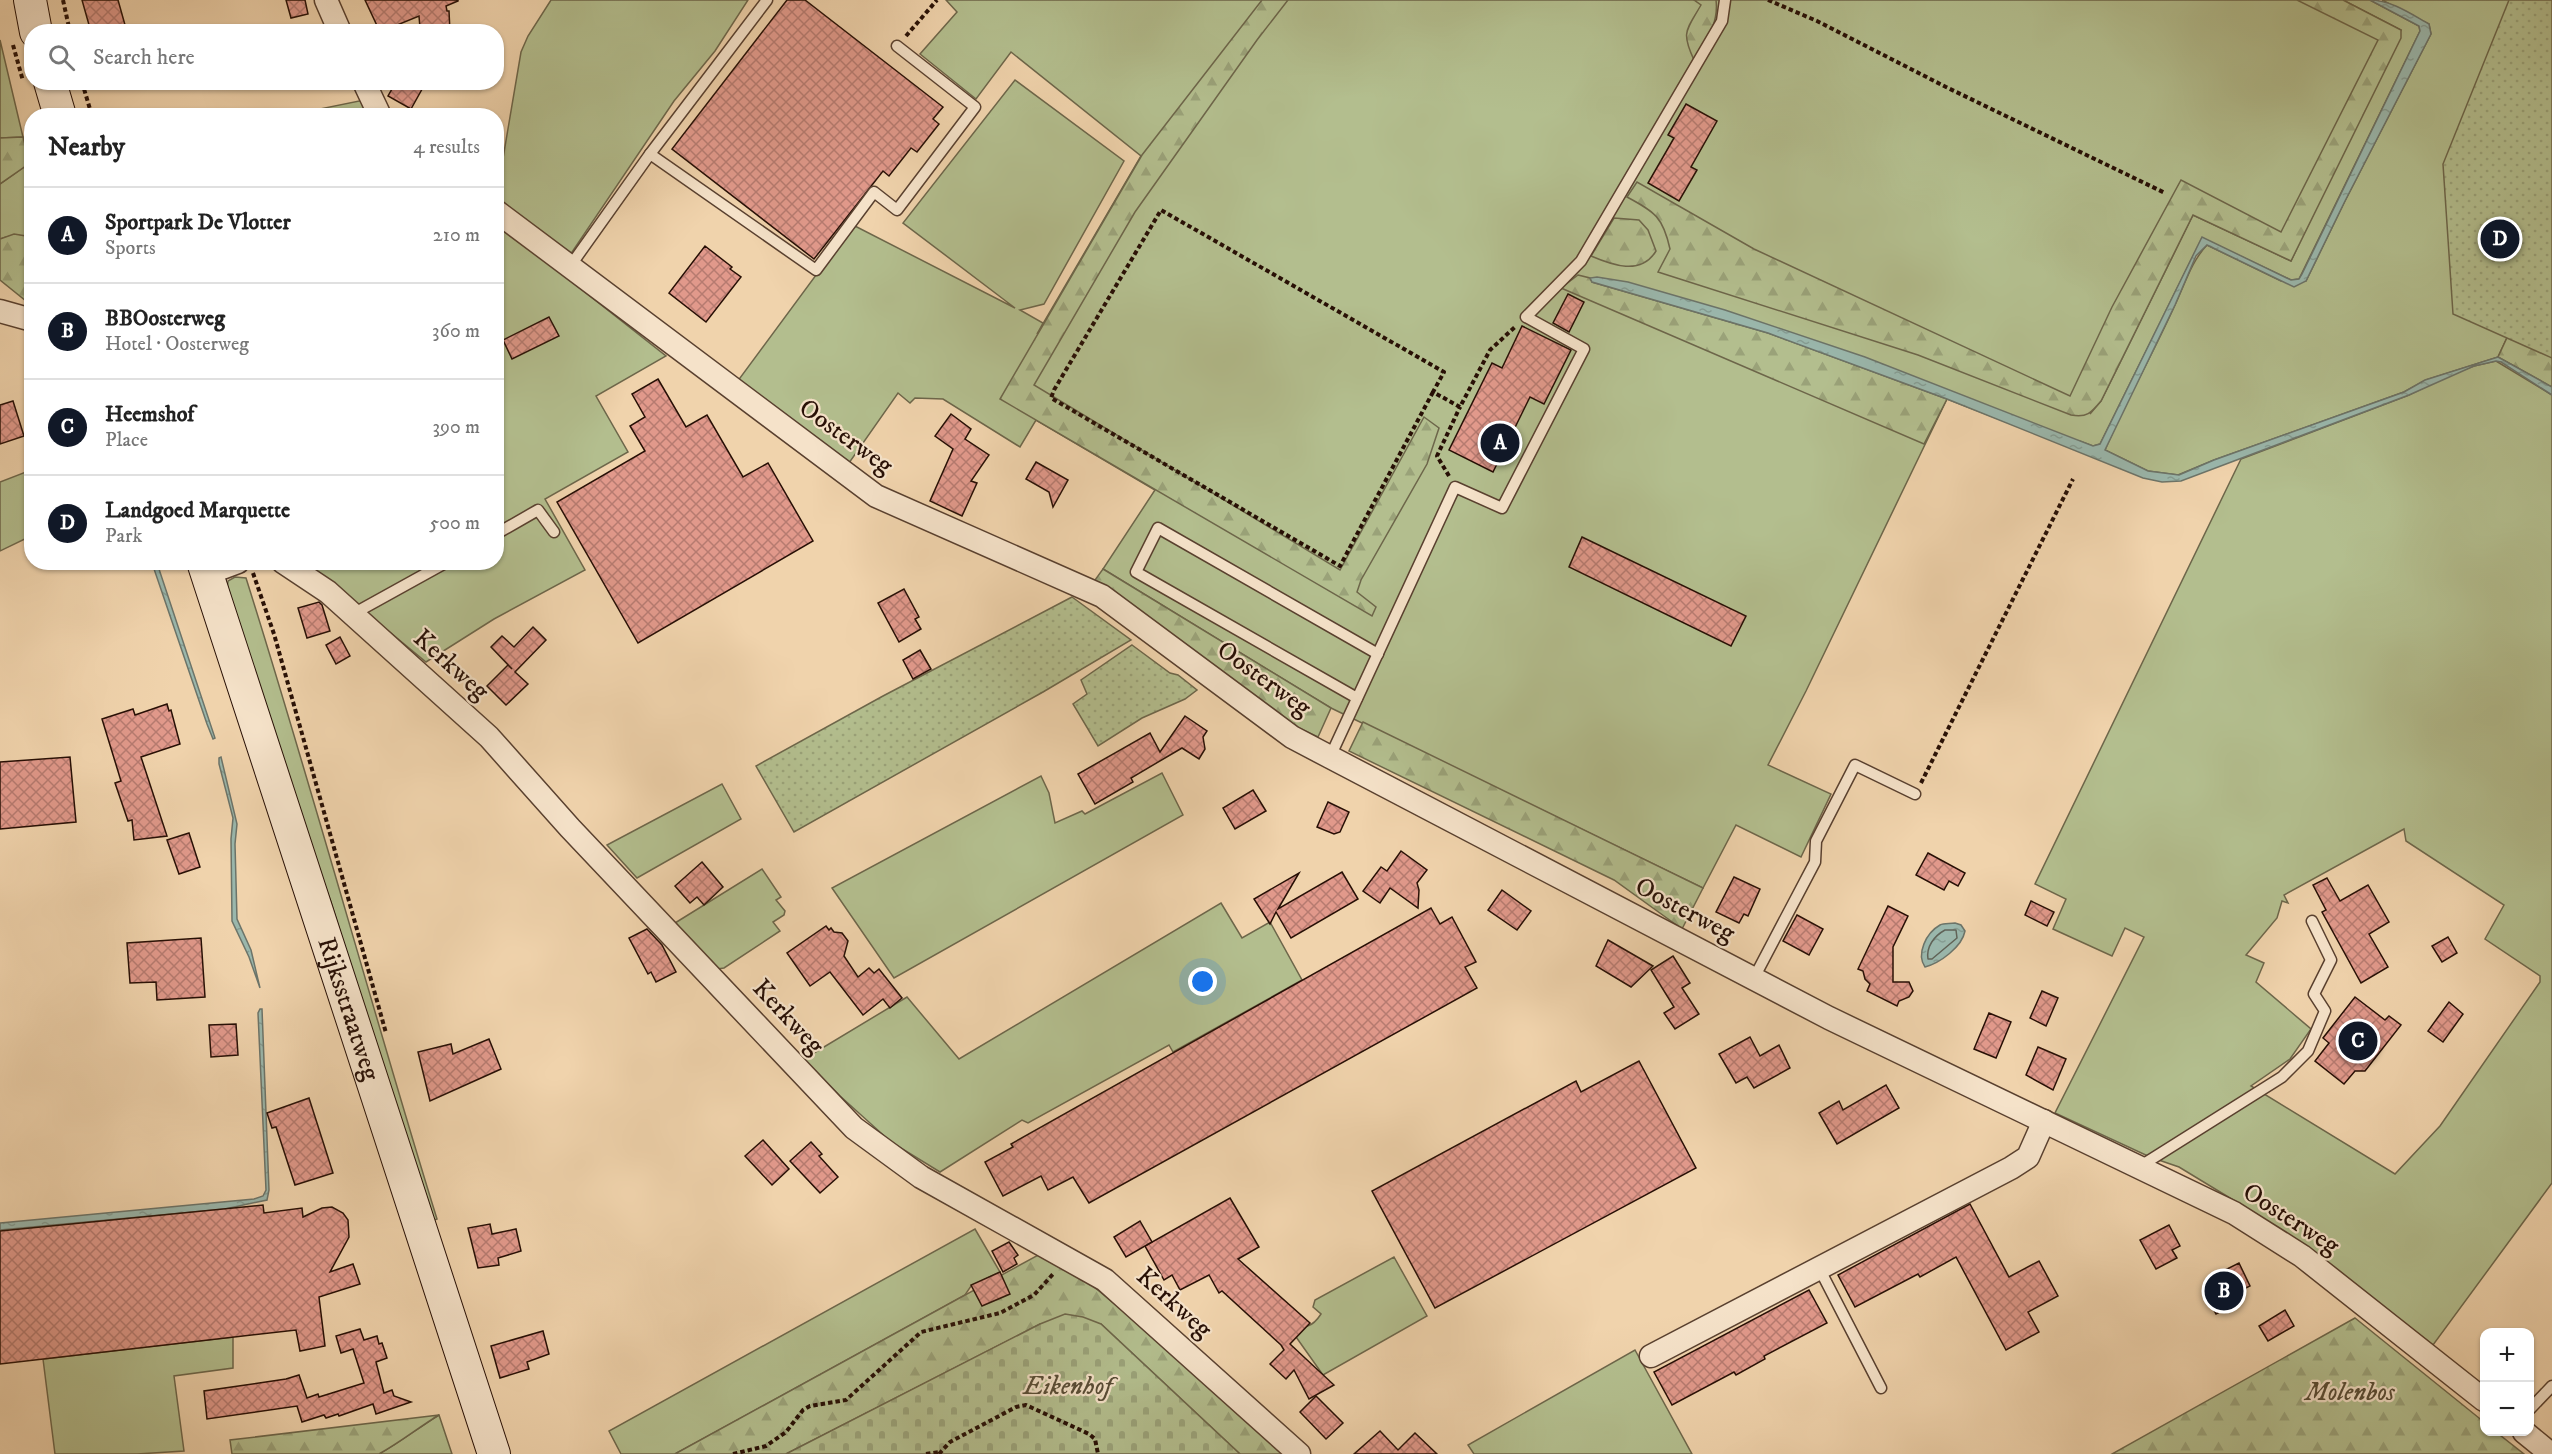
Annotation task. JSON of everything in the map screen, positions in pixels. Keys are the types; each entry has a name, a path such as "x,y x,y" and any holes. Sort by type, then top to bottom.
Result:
{"main road":[{"path":"26,24 30,0"},
{"path":"42,90 55,108"},
{"name":"Rijksstraatweg","path":"205,570 494,1454"}],"street":[{"path":"326,0 336,24"},
{"path":"368,90 376,108"},
{"name":"Oosterweg","path":"504,217 876,496 1102,596 1292,737 1829,1018 2234,1213 2302,1256 2480,1397"},
{"path":"0,311 24,318"},
{"name":"Kerkweg","path":"295,570 328,592 489,737 570,828 855,1128 921,1177 1105,1280 1299,1454"},
{"path":"1651,1356 2028,1157 2044,1122"},
{"path":"2530,1436 2552,1454"}],"lane":[{"path":"571,265 650,154 767,0"},
{"path":"1330,757 1455,487 1502,508 1584,349 1526,317 1581,261 1722,21 1725,0"},
{"path":"650,154 816,270 874,192 897,210 975,107 897,46"},
{"path":"504,529 538,510 554,531"},
{"path":"1357,698 1136,572 1158,528 1378,654"},
{"path":"353,614 433,570"},
{"path":"1754,978 1815,862 1816,841 1855,765 1915,794"},
{"path":"2139,1167 2282,1077 2308,1052 2325,1011 2314,994 2331,960 2312,921"},
{"path":"1819,1268 1881,1388"},
{"path":"2534,1404 2552,1386"}],"path":[{"path":"63,0 68,24"},
{"path":"897,46 937,0"},
{"path":"1768,0 1817,21 1946,87 2165,193"},
{"path":"84,90 90,108"},
{"path":"1161,210 1444,372 1434,392 1340,566 1051,398 1161,210"},
{"path":"1455,487 1437,456 1490,350 1526,317"},
{"path":"1434,392 1460,407"},
{"path":"1915,794 2073,480"},
{"name":"Rijksstraatweg","path":"252,570 274,634 387,1037"},
{"path":"733,1454 766,1446 786,1432 803,1410 810,1406 846,1400 927,1329 945,1328 1000,1313 1024,1302 1034,1295 1067,1259"},
{"path":"926,1454 939,1453 950,1442 1016,1407 1026,1405 1089,1434 1095,1439 1098,1454"}],"green space":[{"path":"551,0 748,0 715,51 674,101 568,258 504,207 504,152 521,52 528,36"},
{"path":"946,0 2321,0 2392,35 2290,248 2188,210 2090,414 2101,401 2193,215 2291,261 2401,30 2343,0 2370,0 2419,26 2420,31 2299,279 2291,280 2202,238 2100,444 2093,446 2080,441 2073,448 1947,399 1768,765 1831,794 1801,857 1736,825 1703,888 1331,708 1103,569 1155,490 1036,420 1020,447 943,399 915,398 910,403 898,393 849,463 737,382 853,225 1015,308 903,223 1015,80 1124,161 1044,304 1020,310 1043,323 1037,334 1141,156 1011,52 976,99 920,54 957,12"},
{"path":"1262,0 1288,0 1135,212 1034,385 1340,570 1424,417 1439,428 1427,464 1361,580 1357,592 1376,607 1372,616 1000,399 1142,155"},
{"path":"1694,0 1716,0 1716,17 1711,32 1694,60 1687,32 1701,5"},
{"path":"2297,0 2343,0 2401,30 2401,38 2291,261 2193,215 2101,401 2085,415 2071,415 1918,355 1658,272 1670,249 1664,229 1661,222 1651,212 1627,197 1637,182 1754,249 2070,396 2112,307 2181,180 2281,232 2378,40"},
{"path":"2382,0 2552,0 2552,241 2498,357 2426,380 2404,392 2178,475 2148,471 2105,450 2192,266 2207,245 2281,281 2306,281 2431,34 2429,24"},
{"path":"2509,0 2552,0 2552,358 2453,314 2443,164"},
{"path":"0,40 23,137 0,138"},
{"path":"364,100 369,108 325,108"},
{"path":"23,137 24,167 0,184 0,138"},
{"path":"24,167 24,237 13,236 0,239 0,184"},
{"path":"1614,218 1639,220 1648,230 1656,251 1650,259 1642,264 1626,266 1608,263 1591,256"},
{"path":"504,228 666,356 596,396 628,452 545,499 585,570 494,619 426,662 314,570 504,570"},
{"path":"14,234 24,236 24,299 0,280 0,239"},
{"path":"2552,241 2552,387 2498,357"},
{"path":"1578,275 1590,278 1592,282 1768,333 1947,399 1924,444 1561,288"},
{"path":"2496,361 2552,395 2552,1183 2433,1345 2318,1256 2253,1212 2179,1167 2150,1157 2055,1113 2144,937 2125,928 2112,956 2053,929 2066,899 2035,884 2241,459 2409,395 2474,366","holes":["2404,829 2406,841 2504,905 2485,939 2540,976 2540,982 2440,1126 2395,1174 2251,1086 2290,1059 2311,1029 2256,982 2264,963 2246,955 2277,918 2282,901 2288,903 2284,895"]},
{"path":"24,473 24,539 0,551 0,482"},
{"path":"1103,569 1331,708 1318,737 1286,722 1095,580"},
{"path":"235,577 246,578 295,738 437,1219 429,1222 331,902 298,813 227,591 228,581"},
{"path":"1072,597 1131,640 794,832 756,766 883,696"},
{"path":"1132,645 1197,690 1185,699 1142,718 1098,746 1073,704 1087,694 1081,680"},
{"path":"1363,722 1703,888 1682,929 1614,880 1349,751"},
{"path":"1162,773 1183,815 894,978 832,888 1041,776 1049,793 1055,823 1082,811 1085,814"},
{"path":"722,784 741,819 637,878 607,845"},
{"path":"762,869 781,897 776,900 785,911 784,915 773,922 780,931 724,968 717,969 675,923"},
{"path":"1221,903 1242,938 1270,922 1302,980 1173,1052 1169,1045 1028,1123 1022,1120 940,1172 891,1142 840,1096 804,1059 907,997 959,1059"},
{"path":"975,1229 1000,1272 971,1286 965,1295 675,1454 621,1454 609,1431"},
{"path":"1040,1254 1087,1281 1172,1352 1286,1454 1240,1454 1101,1324 1040,1324 786,1454 675,1454"},
{"path":"1394,1257 1427,1316 1323,1375 1289,1327 1311,1325 1321,1314 1313,1307 1315,1300"},
{"name":"Eikenhof","path":"1065,1314 1083,1317 1101,1324 1240,1454 786,1454 1040,1324"},
{"name":"Molenbos","path":"2355,1318 2480,1419 2480,1436 2501,1436 2524,1454 2112,1454"},
{"path":"233,1337 233,1368 174,1376 184,1451 137,1454 55,1454 43,1359"},
{"path":"1635,1350 1692,1454 1474,1454 1468,1445"},
{"path":"439,1415 452,1454 379,1454 395,1445"},
{"path":"439,1415 379,1454 232,1454 230,1440"}],"water":[{"path":"2370,0 2386,2 2408,12 2429,24 2431,34 2306,281 2294,287 2207,245 2196,256 2105,450 2148,471 2179,475 2214,460 2404,392 2425,380 2498,357 2552,387 2552,395 2496,361 2474,366 2409,395 2181,481 2162,482 2143,478 1947,399 1768,333 1592,282 1590,278 1628,282 1725,310 1865,357 2093,446 2100,444 2202,237 2291,280 2299,279 2420,31 2419,26"},
{"path":"154,570 159,570 215,738 213,739"},
{"path":"221,757 237,824 235,844 237,919 251,950 260,988 249,957 232,921 233,818 219,764"},
{"path":"1955,923 1961,925 1965,931 1960,943 1943,958 1925,967 1922,962 1922,950 1930,933 1940,925"},
{"path":"262,1009 269,1190 267,1200 225,1209 0,1230 0,1223 254,1199 263,1196 266,1190 258,1013"}],"building":[{"path":"82,0 118,0 125,24 89,24"},
{"path":"286,0 305,0 308,14 291,18"},
{"path":"365,0 458,0 446,6 449,11 450,24 420,24 419,16 400,24 376,24"},
{"path":"787,0 805,0 943,107 933,119 939,124 917,152 911,148 889,176 883,171 814,259 672,149"},
{"path":"391,90 422,90 412,108 388,96"},
{"path":"1686,104 1717,121 1691,167 1697,170 1679,201 1648,183 1674,138 1668,135"},
{"path":"705,246 741,277 706,322 669,293"},
{"path":"1568,294 1584,302 1569,332 1553,323"},
{"path":"549,317 559,336 512,359 504,340"},
{"path":"1522,326 1571,350 1544,404 1530,397 1493,472 1449,450 1492,363 1502,368"},
{"path":"658,379 686,427 707,415 743,477 768,463 813,541 638,643 557,502 645,451 630,426 645,417 632,394"},
{"path":"13,401 24,436 0,444 0,405"},
{"path":"951,414 971,429 965,439 989,455 971,481 977,483 962,516 930,501 953,449 935,436"},
{"path":"1036,462 1068,480 1053,507 1049,492 1026,479"},
{"path":"1582,537 1746,616 1731,646 1569,567"},
{"path":"904,589 919,617 915,619 921,629 899,642 878,603"},
{"path":"319,602 330,631 307,638 298,608"},
{"path":"533,627 546,640 515,672 528,684 506,705 487,686 508,665 512,669 491,647 502,636 514,647"},
{"path":"340,637 350,656 336,664 326,645"},
{"path":"920,650 931,669 913,679 903,660"},
{"path":"167,704 169,711 171,710 180,744 141,757 167,836 134,840 132,820 128,821 115,783 121,781 102,719 133,709 135,715"},
{"path":"1185,716 1207,731 1203,737 1205,749 1199,759 1182,748 1131,778 1133,782 1095,804 1078,774 1150,733 1160,752"},
{"path":"70,757 76,822 0,829 0,762"},
{"path":"1253,790 1266,811 1235,829 1223,808"},
{"path":"1328,802 1349,812 1340,832 1334,834 1317,827"},
{"path":"189,833 200,867 179,874 167,840"},
{"path":"1401,851 1427,870 1417,883 1418,908 1390,888 1380,903 1363,891 1381,867 1387,871"},
{"path":"1928,853 1965,873 1958,886 1949,881 1944,890 1916,875"},
{"path":"702,862 723,887 704,905 697,897 690,903 675,886"},
{"path":"1342,872 1358,899 1291,938 1276,912 1270,924 1254,899 1299,873 1278,909"},
{"path":"1734,877 1760,889 1748,916 1744,914 1739,923 1716,912"},
{"path":"2327,878 2340,901 2368,885 2389,922 2369,934 2388,967 2361,983 2322,912 2326,910 2313,885"},
{"path":"1502,890 1531,911 1517,930 1488,910"},
{"path":"2031,901 2054,912 2047,926 2025,915"},
{"path":"1888,906 1908,916 1893,947 1893,982 1909,982 1913,991 1909,997 1899,1001 1897,1006 1867,991 1870,984 1865,979 1863,971 1858,969"},
{"path":"1431,908 1440,924 1452,917 1476,962 1465,967 1477,988 1089,1203 1073,1177 1048,1190 1041,1176 1003,1196 985,1162 1013,1147 1011,1144"},
{"path":"1797,915 1823,929 1809,955 1783,941"},
{"path":"826,926 829,930 831,928 834,932 842,933 848,941 844,956 858,977 869,968 874,973 879,969 902,998 890,1008 883,999 863,1015 830,972 810,986 787,953"},
{"path":"647,929 662,945 676,972 656,982 651,972 648,974 629,938"},
{"path":"2448,937 2457,953 2442,962 2432,946"},
{"path":"201,938 205,997 157,1000 156,982 130,983 127,943"},
{"path":"1608,940 1653,966 1631,987 1596,966"},
{"path":"1673,956 1690,983 1682,988 1699,1014 1675,1029 1664,1013 1674,1007 1651,970"},
{"path":"2042,991 2058,998 2046,1026 2030,1018"},
{"path":"2355,997 2385,1020 2389,1016 2401,1025 2365,1071 2355,1071 2344,1084 2315,1061 2329,1043 2323,1038"},
{"path":"2449,1002 2463,1014 2443,1042 2428,1031"},
{"path":"1989,1013 2011,1022 1996,1058 1974,1049"},
{"path":"236,1024 238,1055 211,1057 209,1025"},
{"path":"1750,1037 1760,1056 1779,1045 1790,1068 1754,1088 1747,1077 1736,1083 1719,1054"},
{"path":"489,1039 501,1069 430,1101 418,1052 451,1044 453,1054"},
{"path":"2038,1047 2066,1059 2053,1090 2026,1075"},
{"path":"1639,1061 1696,1168 1435,1308 1372,1191 1576,1081 1581,1092"},
{"path":"1886,1085 1899,1108 1837,1144 1819,1113 1839,1101 1843,1110"},
{"path":"309,1098 333,1173 295,1185 276,1127 272,1128 267,1113"},
{"path":"763,1140 789,1169 772,1185 745,1156"},
{"path":"811,1142 822,1154 819,1156 838,1177 820,1193 790,1161"},
{"path":"1230,1198 1259,1247 1238,1259 1310,1323 1290,1344 1334,1385 1309,1399 1294,1370 1286,1379 1270,1364 1284,1350 1281,1345 1222,1291 1219,1293 1209,1275 1180,1290 1172,1275 1164,1280 1145,1246"},
{"path":"1970,1204 2009,1277 2039,1261 2058,1296 2028,1312 2039,1332 2006,1350 1956,1257 1920,1277 1918,1274 1855,1307 1838,1275"},
{"path":"263,1205 264,1213 302,1208 303,1217 322,1208 332,1207 343,1213 348,1220 349,1237 330,1272 353,1264 360,1284 319,1297 325,1346 300,1351 296,1330 0,1364 0,1231"},
{"path":"1140,1221 1152,1242 1126,1257 1114,1237"},
{"path":"490,1224 492,1234 516,1229 521,1251 498,1258 499,1265 478,1268 468,1228"},
{"path":"2169,1225 2180,1246 2172,1250 2177,1258 2156,1269 2140,1240"},
{"path":"1009,1242 1018,1255 1014,1258 1017,1264 1003,1272 992,1251"},
{"path":"2239,1263 2250,1286 2226,1298 2231,1306 2216,1314 2208,1299 2219,1293 2211,1277"},
{"path":"1000,1272 1010,1294 982,1306 971,1285"},
{"path":"1809,1290 1827,1323 1764,1356 1765,1359 1736,1375 1734,1372 1672,1405 1654,1372"},
{"path":"2285,1310 2294,1326 2268,1341 2259,1326"},
{"path":"360,1329 364,1340 377,1336 379,1344 382,1343 387,1358 376,1362 384,1393 392,1390 394,1396 411,1402 376,1414 373,1404 339,1416 338,1414 326,1418 324,1415 302,1422 297,1406 207,1419 204,1391 299,1375 307,1398 318,1394 319,1397 364,1383 353,1349 341,1353 336,1336"},
{"path":"543,1331 549,1354 527,1362 529,1369 500,1378 491,1346"},
{"path":"1316,1396 1343,1423 1326,1439 1300,1412"},
{"path":"1380,1431 1398,1450 1415,1433 1437,1454 1354,1454"}],"place":[{"name":"Landgoed Marquette","path":"2500,239"},
{"name":"Sportpark De Vlotter","path":"1500,443"},
{"name":"Heemshof","path":"2358,1041"},
{"name":"BBOosterweg","path":"2224,1291"}]}
